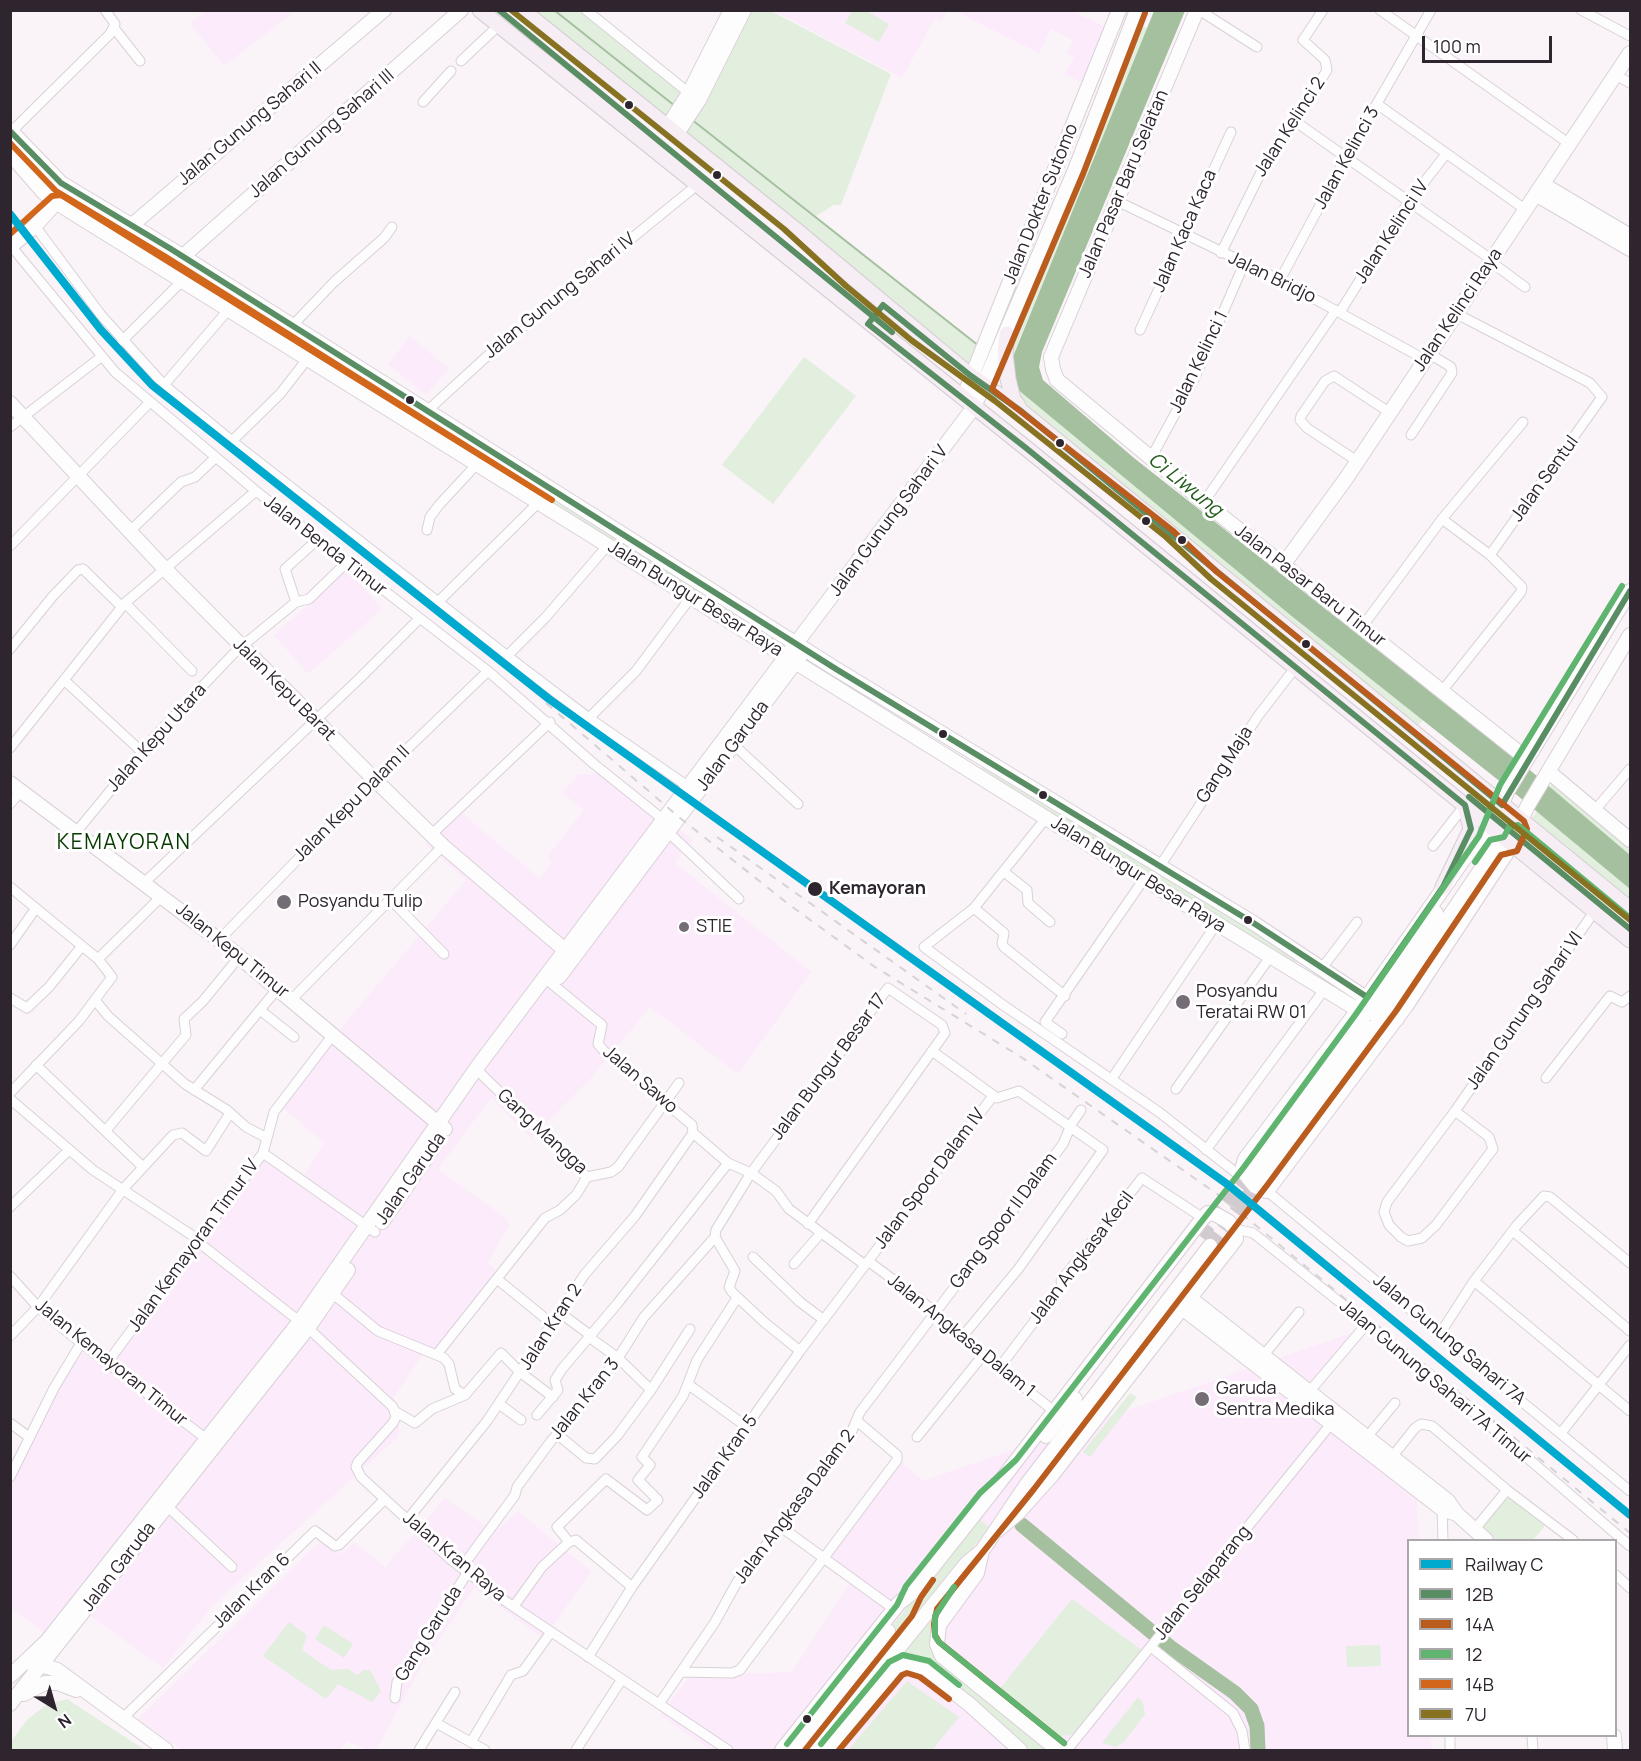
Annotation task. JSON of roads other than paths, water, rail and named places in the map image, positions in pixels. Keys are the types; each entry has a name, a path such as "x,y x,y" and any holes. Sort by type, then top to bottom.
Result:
{"main road":[{"name":"Jalan Gunung Sahari II","path":"118,240 131,224 384,10"},
{"name":"Jalan Gunung Sahari III","path":"178,254 461,10"},
{"path":"480,10 868,324 969,402 1465,805 1490,830 1630,940"},
{"path":"522,10 674,127 884,305 971,376 1021,411 1630,909"},
{"path":"689,101 730,10"},
{"path":"674,127 744,10"},
{"name":"Jalan Dokter Sutomo","path":"969,402 971,376 978,357 1119,10"},
{"name":"Jalan Dokter Sutomo","path":"969,402 985,385 1006,337 1137,10"},
{"name":"Jalan Pasar Baru Selatan","path":"1052,357 1198,10"},
{"name":"Jalan Kelinci Raya","path":"1283,565 1357,461 1455,313 1571,145 1630,53"},
{"name":"Jalan Bungur Besar Raya","path":"11,131 49,174 68,187 131,224 721,596 801,642 869,688 1322,968 1378,1000 1394,1022"},
{"name":"Jalan Bungur Besar Raya","path":"10,154 44,193 57,203 171,275 1217,923 1324,990 1365,1019 1368,1010 1394,1022"},
{"path":"11,246 35,226 57,203 68,187"},
{"path":"1540,190 1594,221 1630,236"},
{"path":"1594,221 1630,249"},
{"path":"171,275 171,266 178,254"},
{"path":"178,254 181,272 200,292"},
{"path":"1012,276 1028,283"},
{"path":"868,324 884,305"},
{"path":"1006,337 1005,358 1008,379 1013,399 1021,411"},
{"name":"Jalan Pasar Baru Timur","path":"1052,357 1058,380 1204,502 1442,691 1526,761"},
{"name":"Jalan Gunung Sahari V","path":"801,642 969,402"},
{"name":"Jalan Kepu Barat","path":"10,403 164,568 315,721 431,835 570,955"},
{"path":"1255,1178 1487,840 1509,789 1630,591"},
{"path":"711,609 721,596"},
{"path":"1612,623 1615,631 1605,652 1614,659 1619,655"},
{"path":"1255,1178 1394,1022 1506,854 1528,806 1630,635"},
{"name":"Jalan Garuda","path":"12,1674 47,1641 120,1555 304,1324 479,1072 667,827 734,745 801,642"},
{"name":"Jalan Garuda","path":"667,827 689,787 791,659"},
{"path":"1576,682 1583,680 1594,665 1599,663 1606,669 1606,675"},
{"path":"861,703 869,688"},
{"path":"1547,776 1629,835"},
{"name":"Jalan Kepu Timur","path":"16,787 219,940 442,1126"},
{"path":"1378,1000 1443,887 1471,829 1465,805"},
{"path":"1443,887 1481,836 1490,830"},
{"path":"1378,1000 1496,847 1510,844"},
{"path":"1297,973 1307,958"},
{"path":"782,1750 894,1609 913,1592 989,1496 1203,1218 1208,1214 1217,1215 1235,1229 1236,1239 1052,1475 1018,1513 998,1530"},
{"name":"Jalan Garuda","path":"304,1324 332,1293 371,1230"},
{"path":"828,1750 871,1689 967,1563 982,1551 998,1530 1027,1485 1205,1241 1023,1466 989,1496"},
{"path":"1186,1303 1263,1356 1309,1392 1335,1419 1367,1437 1445,1505"},
{"path":"1186,1303 1445,1505 1485,1539"},
{"name":"Jalan Garuda","path":"10,1705 42,1665 120,1555 167,1506 210,1443"},
{"path":"982,1551 977,1573 939,1624 937,1644 942,1656 1058,1750"},
{"path":"794,1750 905,1610 913,1592"},
{"path":"816,1750 845,1714 896,1668 906,1663 924,1669 969,1704 1020,1750"},
{"path":"12,1674 42,1665 61,1672 88,1695 166,1750"},
{"path":"10,1705 28,1691 45,1683 58,1683 88,1695"},
{"path":"10,1686 25,1685"},
{"path":"809,1716 824,1714"},
{"path":"843,1731 845,1714"}],"street":[{"path":"586,10 689,101"},
{"path":"1198,10 1257,48"},
{"name":"Jalan Kelinci 2","path":"1221,253 1269,156 1296,122 1327,70 1325,60 1303,40 1323,10"},
{"path":"1380,10 1419,35 1571,145"},
{"name":"Jalan Kelinci 3","path":"1280,279 1346,157 1419,35 1431,10"},
{"path":"1581,10 1630,36"},
{"path":"106,12 114,21 114,28 140,61"},
{"path":"461,61 499,25"},
{"path":"11,131 114,28"},
{"path":"423,102 451,71"},
{"path":"1616,75 1630,83"},
{"path":"1377,104 1526,210"},
{"path":"1296,122 1525,287"},
{"name":"Jalan Kaca Kaca","path":"1140,330 1183,241 1183,233 1231,132"},
{"name":"Jalan Kelinci IV","path":"1204,502 1338,311 1408,203 1446,154"},
{"name":"Jalan Gunung Sahari IV","path":"427,411 485,358 697,185"},
{"name":"Jalan Bridjo","path":"1117,201 1221,253 1280,279 1451,368 1452,373 1411,435"},
{"path":"35,226 122,341 164,385 507,656 588,718 689,787"},
{"path":"292,326 334,282 384,238 392,227"},
{"name":"Jalan Benda Timur","path":"11,246 101,357 150,402 317,540 488,671 550,722 594,764 667,827 739,899"},
{"name":"Jalan Kelinci 1","path":"1151,458 1195,377 1244,264"},
{"path":"122,341 171,275"},
{"path":"164,385 229,309"},
{"name":"Jalan Sentul","path":"1455,313 1590,383 1602,397 1490,555"},
{"path":"10,427 101,357"},
{"path":"232,441 280,394 308,358"},
{"path":"1357,461 1307,428 1300,420 1301,416 1325,381 1334,376 1389,412"},
{"path":"10,546 150,402"},
{"path":"1362,627 1442,519 1522,422"},
{"path":"130,531 182,482 195,477 215,458"},
{"path":"427,530 430,517 477,464"},
{"path":"10,748 124,605 164,568 256,491"},
{"path":"439,601 539,502"},
{"path":"1442,519 1490,555 1520,583 1521,592 1442,691"},
{"path":"296,602 286,568 317,540"},
{"path":"507,656 545,618 608,545"},
{"name":"Jalan Kepu Utara","path":"77,831 142,752 241,648 296,602 309,599 346,563"},
{"path":"10,649 52,596 78,570 83,569 192,671"},
{"path":"588,718 636,671 691,597"},
{"path":"145,882 419,619"},
{"name":"Gang Maja","path":"1160,866 1258,716 1295,668"},
{"name":"Jalan Kepu Dalam II","path":"219,940 375,780 488,671"},
{"path":"64,680 142,752"},
{"path":"431,835 550,722"},
{"path":"734,745 798,804"},
{"path":"1595,810 1630,769"},
{"path":"10,804 16,787"},
{"path":"1433,846 1465,805"},
{"path":"1046,818 974,908 924,947 1003,1005 1159,1112 1206,1150 1324,990"},
{"path":"292,999 443,846"},
{"path":"1004,872 1027,890 1028,903 1050,922"},
{"path":"1062,1034 1045,1022 1144,879"},
{"path":"10,887 98,959 113,975 95,1000 10,1093"},
{"path":"98,959 162,896"},
{"path":"390,899 444,954"},
{"path":"10,945 36,908"},
{"path":"974,908 1004,933 1002,944 1004,947 1065,996"},
{"name":"Jalan Gunung Sahari VI","path":"1455,1111 1490,1137 1493,1149 1436,1226 1422,1238 1408,1241 1389,1225 1384,1212 1387,1202 1455,1111 1594,912"},
{"path":"1322,968 1357,922"},
{"path":"1115,1074 1217,923"},
{"path":"11,1000 27,1008 49,987 82,946"},
{"path":"107,1130 186,1035 184,1019 203,1001 239,957"},
{"path":"1176,1089 1270,957"},
{"name":"Jalan Sawo","path":"550,981 602,1025 598,1044 604,1051 692,1125 693,1133 728,1163 751,1173"},
{"path":"194,1090 278,988"},
{"name":"Jalan Bungur Besar 17","path":"716,1237 722,1216 751,1173 888,988 942,1025 945,1033 808,1224"},
{"path":"1546,1078 1611,996 1622,1002 1630,996"},
{"path":"95,1000 160,1064 194,1090 265,1137"},
{"path":"260,1010 294,1037"},
{"name":"Jalan Kemayoran Timur IV","path":"107,1363 262,1153 274,1112 332,1036"},
{"path":"933,1051 993,1096 999,1098 1019,1091 1103,1150 1019,1268 962,1337"},
{"path":"36,1065 107,1130 143,1167"},
{"name":"Gang Mangga","path":"479,1072 587,1177 611,1172 618,1167 679,1083"},
{"name":"Jalan Spoor Dalam IV","path":"867,1263 993,1096"},
{"path":"10,1099 68,1151 199,1241 304,1324 388,1401 396,1412 415,1423 432,1409 465,1395 501,1353 521,1373 553,1396"},
{"name":"Gang Spoor II Dalam","path":"935,1313 1063,1144 1082,1110"},
{"path":"10,1336 38,1307 124,1188 143,1167 179,1133 206,1151 230,1113"},
{"name":"Jalan Kran 2","path":"408,1519 499,1404 585,1275 635,1216 693,1133"},
{"name":"Jalan Gunung Sahari 7A","path":"1206,1150 1235,1172 1255,1178 1630,1491"},
{"path":"10,1207 68,1151"},
{"path":"262,1153 371,1230"},
{"path":"537,1415 558,1389 555,1377 728,1163"},
{"name":"Jalan Angkasa Dalam 1","path":"751,1173 779,1194 784,1205 808,1224 867,1263 935,1313 983,1355 1054,1411"},
{"path":"437,1354 546,1218 560,1210 576,1195 587,1177"},
{"name":"Jalan Angkasa Kecil","path":"999,1368 1064,1282 1061,1281 1142,1178 1203,1218"},
{"path":"1441,1332 1474,1281 1541,1198 1550,1197 1630,1263"},
{"name":"Jalan Gunung Sahari 7A Timur","path":"1235,1229 1253,1233 1439,1382 1630,1546"},
{"path":"1513,1231 1630,1331"},
{"path":"794,1264 821,1233"},
{"path":"716,1237 735,1270 729,1287 737,1298 800,1351"},
{"name":"Jalan Kran 3","path":"465,1570 557,1434 618,1358 644,1317 716,1237"},
{"path":"753,1257 800,1302 824,1320"},
{"name":"Jalan Kran 5","path":"588,1657 632,1587 800,1351 867,1263"},
{"name":"Jalan Kemayoran Timur","path":"10,1276 38,1307 81,1343 210,1443"},
{"path":"497,1279 551,1323"},
{"path":"1474,1281 1630,1411"},
{"path":"332,1293 378,1331 437,1354 449,1364 456,1389 465,1395"},
{"path":"569,1542 557,1527 606,1479 647,1510 658,1500 638,1480 650,1465 642,1457 689,1385 697,1360 737,1298"},
{"path":"559,1312 618,1358 651,1390"},
{"path":"1263,1356 1299,1312"},
{"name":"Jalan Angkasa Dalam 2","path":"659,1704 716,1622 737,1582 848,1440 860,1412 935,1313"},
{"path":"1309,1392 1364,1327"},
{"path":"557,1434 586,1458 595,1459 617,1436 651,1390 690,1329"},
{"path":"10,1477 54,1388 81,1343"},
{"path":"1561,1433 1630,1345"},
{"path":"679,1348 697,1360"},
{"path":"917,1437 983,1355"},
{"path":"689,1385 747,1427"},
{"path":"1367,1437 1395,1403"},
{"path":"499,1404 521,1420"},
{"name":"Jalan Kran Raya","path":"396,1412 393,1423 356,1467 361,1477 465,1570 551,1632 728,1750"},
{"name":"Jalan Selaparang","path":"1067,1750 1335,1419"},
{"path":"682,1672 732,1673 740,1670 897,1460 897,1455 856,1421"},
{"path":"10,1423 29,1437"},
{"path":"1392,1457 1415,1428 1426,1424 1572,1539"},
{"path":"1474,1530 1507,1490"},
{"name":"Jalan Kran 6","path":"122,1719 315,1531 335,1546 339,1545 385,1499"},
{"path":"1443,1539 1445,1505"},
{"path":"167,1506 232,1567"},
{"path":"781,1527 822,1559 894,1609"},
{"path":"514,1606 542,1567 569,1542 576,1540 632,1587"},
{"name":"Gang Garuda","path":"395,1698 398,1682 465,1570"},
{"path":"1617,1576 1630,1588"},
{"path":"471,1742 511,1675 523,1671 551,1632"},
{"path":"1157,1640 1233,1713 1242,1731 1245,1750"},
{"path":"576,1750 622,1679"},
{"path":"420,1750 455,1692"},
{"path":"436,1723 485,1750"}],"waterway":[{"path":"554,10 675,106"},
{"path":"691,119 979,346"},
{"path":"1022,1525 1170,1647 1235,1693 1251,1709 1257,1726 1258,1750"}],"tunnel":[{"path":"1200,1236 1251,1172"},
{"path":"1210,1246 1261,1179"}],"railway":[{"path":"546,703 680,818 787,903 875,967 1021,1057 1220,1196 1630,1533"},
{"path":"717,837 966,1014"}],"rail line":[{"name":"C","path":"10,214 101,330 152,385 549,699 1227,1184 1630,1515"}],"place":[{"name":"Kemayoran","path":"815,889"},
{"name":"Posyandu Tulip","path":"284,902"},
{"name":"STIE","path":"684,927"},
{"name":"Posyandu Teratai RW 01","path":"1183,1002"},
{"name":"Garuda Sentra Medika","path":"1202,1399"}],"district":[{"name":"KEMAYORAN","path":"124,843"}],"water label":[{"name":"Ci Liwung","path":"1185,485"}]}
